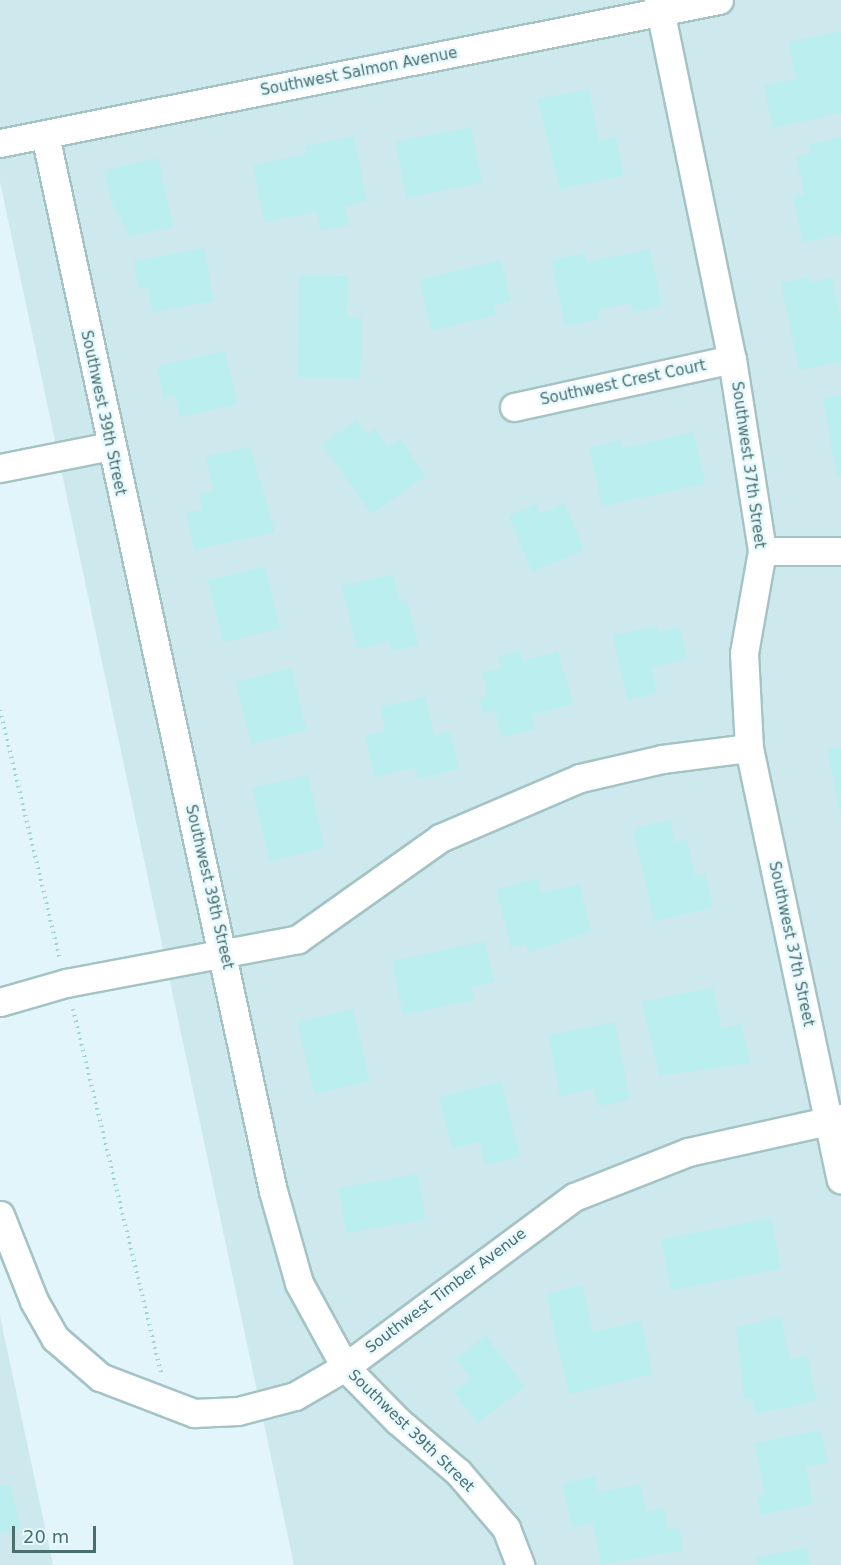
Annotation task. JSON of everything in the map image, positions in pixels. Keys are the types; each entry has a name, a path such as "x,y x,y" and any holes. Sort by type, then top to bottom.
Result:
{"street":[{"name":"Southwest Salmon Avenue","path":"0,143 658,6 719,0"},
{"name":"Southwest 37th Street","path":"658,6 732,359 762,551 744,653 749,748 835,1119 841,1179"},
{"name":"Southwest 39th Street","path":"45,135 110,446 224,954 273,1191 299,1283 345,1367 398,1421 458,1472 506,1528 520,1565"},
{"name":"Southwest Crest Court","path":"514,407 732,359"},
{"path":"0,468 110,446"},
{"path":"762,551 841,551"},
{"path":"0,1002 66,983 298,939 440,838 580,778 662,759 749,748"},
{"name":"Southwest Timber Avenue","path":"0,1215 34,1301 55,1338 100,1377 156,1403 194,1413 238,1411 295,1396 345,1367 574,1197 688,1152 835,1119"}],"path":[{"path":"0,710 153,1330 161,1373 156,1403"}],"shaded area":[{"path":"0,0 841,0 841,1565 294,1565 0,182"},
{"path":"0,1316 53,1565 0,1565"}],"building":[{"path":"841,31 841,113 773,128 764,86 796,79 789,42"},
{"path":"589,89 599,141 616,137 623,176 560,189 537,99"},
{"path":"471,127 482,183 406,198 395,142"},
{"path":"354,136 367,202 345,206 349,225 321,231 317,212 264,222 253,165 307,154 305,146"},
{"path":"841,137 841,234 803,243 793,196 804,194 796,157 811,153 809,144"},
{"path":"158,158 173,227 130,237 112,203 104,170"},
{"path":"204,248 214,301 152,312 148,288 139,289 134,261"},
{"path":"650,249 662,306 633,312 631,303 598,310 600,319 565,326 551,260 585,253 587,262"},
{"path":"501,260 511,301 494,305 496,315 432,331 419,280"},
{"path":"299,275 348,276 347,317 362,317 360,379 298,377"},
{"path":"809,277 810,282 832,278 841,323 841,362 799,370 781,283"},
{"path":"225,351 237,404 180,417 175,396 164,399 157,366"},
{"path":"841,395 841,476 837,477 823,398"},
{"path":"357,420 367,434 375,428 388,447 400,439 426,476 371,514 322,444"},
{"path":"694,432 705,484 602,506 589,447 621,440 623,448"},
{"path":"250,447 275,532 194,550 186,513 202,509 199,494 213,491 206,456"},
{"path":"565,503 584,550 532,572 509,516 536,504 539,514"},
{"path":"265,566 280,628 223,642 208,580"},
{"path":"393,574 400,601 407,600 418,645 391,651 389,641 357,649 342,586"},
{"path":"657,626 658,632 680,627 687,659 652,667 657,694 627,700 613,635"},
{"path":"520,650 523,661 558,651 573,704 532,715 536,728 502,737 495,710 483,714 479,698 488,695 482,673 501,668 498,656"},
{"path":"291,668 306,730 251,744 236,682"},
{"path":"425,697 434,735 450,731 459,769 418,779 415,768 374,777 365,735 385,731 380,707"},
{"path":"841,747 841,814 840,814 827,750"},
{"path":"308,775 325,848 269,861 252,788"},
{"path":"670,820 675,842 687,840 695,876 705,874 713,908 654,921 633,829"},
{"path":"538,879 542,893 579,884 591,931 528,953 526,944 511,948 496,889"},
{"path":"485,941 494,982 471,987 474,1000 403,1015 392,961"},
{"path":"713,987 722,1028 741,1024 750,1063 659,1076 642,1002"},
{"path":"353,1009 370,1081 314,1094 297,1022"},
{"path":"615,1022 630,1100 598,1106 594,1089 560,1096 548,1035"},
{"path":"502,1081 520,1157 485,1165 480,1142 452,1148 439,1097"},
{"path":"418,1174 426,1219 346,1233 338,1188"},
{"path":"771,1218 781,1269 671,1290 661,1239"},
{"path":"582,1285 593,1332 641,1321 653,1374 569,1394 546,1294"},
{"path":"781,1317 790,1359 807,1355 817,1401 756,1414 752,1398 744,1400 736,1327"},
{"path":"486,1336 525,1387 478,1423 453,1391 471,1379 455,1359"},
{"path":"821,1430 828,1462 806,1467 813,1504 761,1515 757,1497 765,1495 754,1443"},
{"path":"595,1476 598,1492 641,1484 646,1512 664,1508 668,1530 679,1528 683,1550 601,1565 593,1523 572,1527 563,1483"},
{"path":"10,1484 21,1528 0,1534 0,1486"},
{"path":"807,1548 810,1565 757,1565 756,1557"}]}
